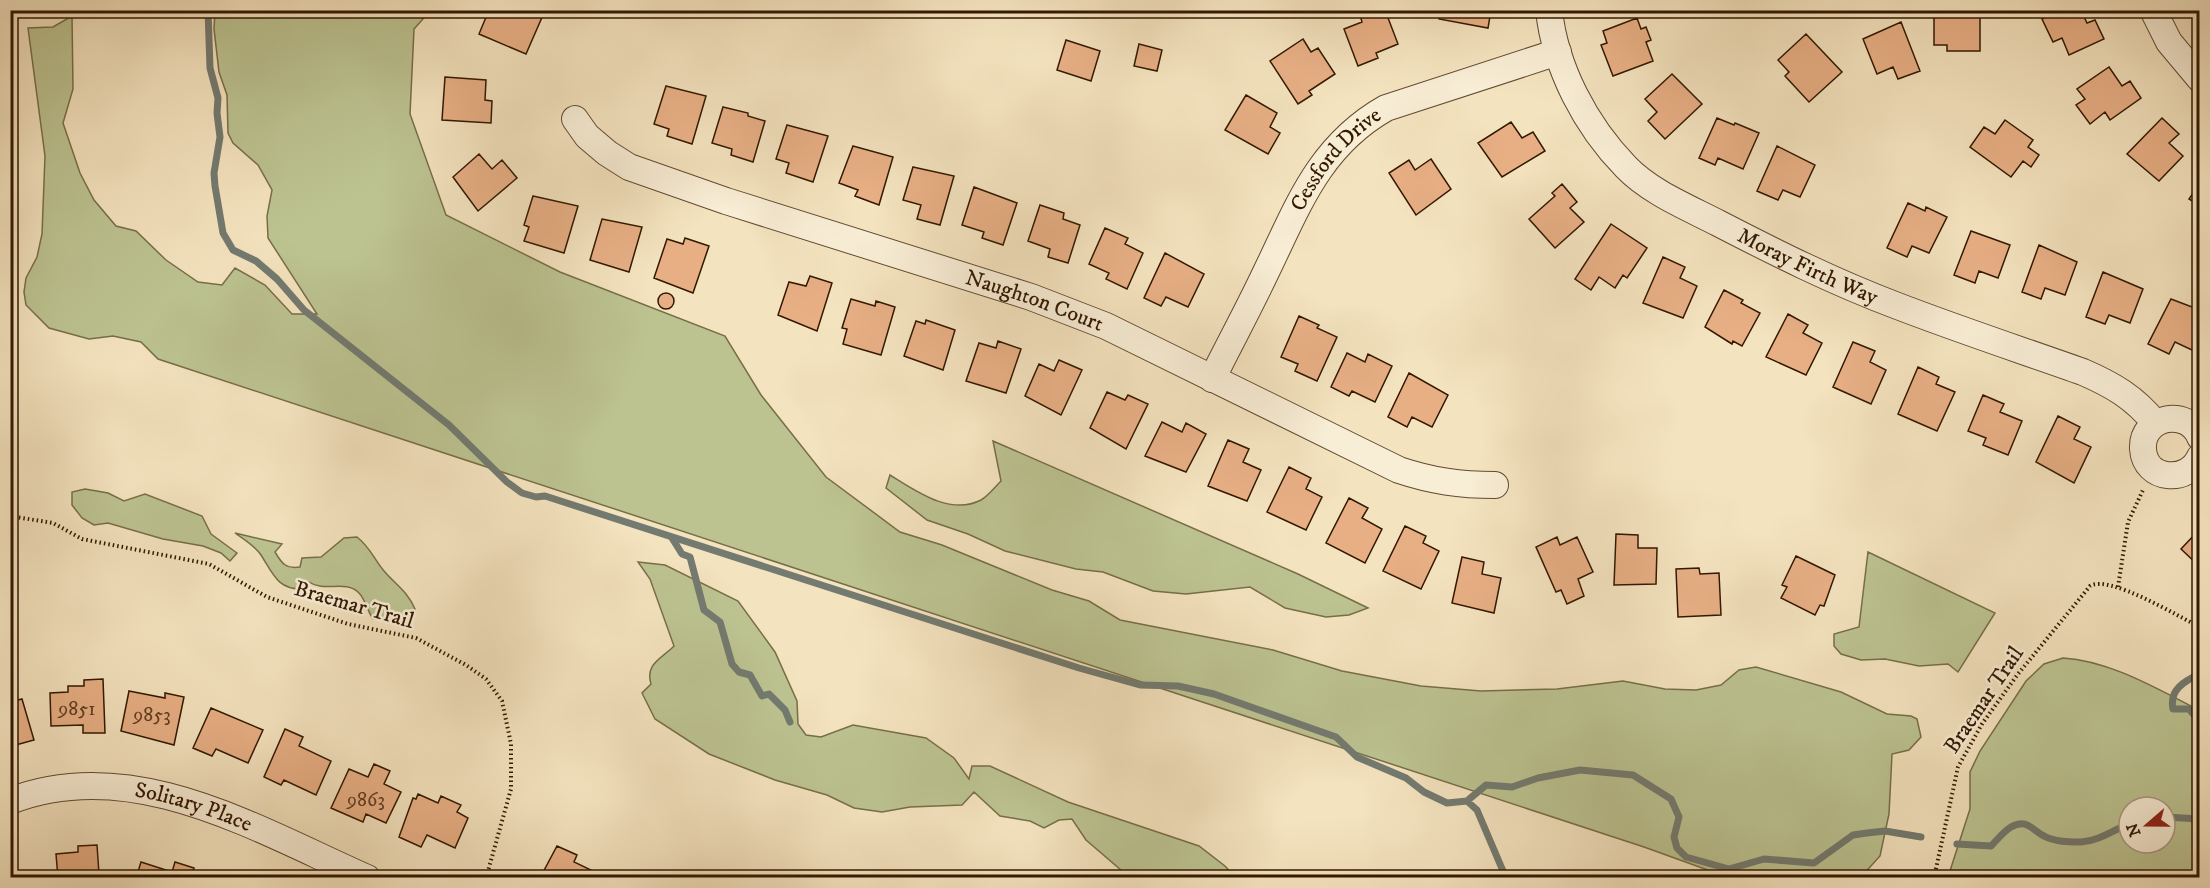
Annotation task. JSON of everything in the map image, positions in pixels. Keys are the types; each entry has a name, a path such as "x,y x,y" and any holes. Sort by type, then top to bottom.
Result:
{"street":[{"name":"Moray Firth Way","path":"1549,10 1558,52 1581,107 1602,139 1627,168 1660,193 1821,274 1894,305 2083,372 2112,385 2141,405 2155,423"},
{"path":"2153,10 2169,42 2199,79"},
{"name":"Cessford Drive","path":"1212,379 1310,181 1342,139 1365,120 1386,108 1558,52"},
{"name":"Naughton Court","path":"574,119 587,136 607,153 629,167 726,201 1031,297 1106,326 1398,470 1431,481 1458,485 1495,484"},
{"path":"2199,437 2191,425 2183,420 2164,419 2155,423 2148,430 2143,448 2145,458 2157,472 2176,476 2185,474 2193,468 2199,457"},
{"name":"Solitary Place","path":"10,801 56,789 87,786 127,788 166,794 196,804 367,878"}],"path":[{"path":"2118,587 2128,522 2143,489 2157,472"},
{"name":"Braemar Trail","path":"10,516 52,523 82,538 209,564 267,597 348,624 416,638 466,664 486,679 501,701 511,744 511,789 486,878"},
{"name":"Braemar Trail","path":"1934,878 1958,767 1982,724 2024,665 2090,586 2101,583 2118,587 2199,627"}],"green space":[{"path":"215,11 430,11 414,29 410,114 446,215 560,272 725,336 761,395 826,477 900,532 942,545 1052,590 1089,601 1120,620 1273,650 1342,671 1421,686 1481,691 1557,689 1623,681 1665,689 1696,690 1721,685 1739,670 1756,667 1841,692 1887,714 1911,716 1917,719 1921,737 1909,750 1892,754 1889,814 1880,856 1861,877 1727,877 1644,847 158,359 141,342 113,336 89,339 49,328 26,305 24,292 26,278 37,257 42,234 45,156 28,28 53,27 72,16 73,89 63,123 80,173 94,200 116,226 136,231 166,260 198,282 222,285 235,268 265,285 292,314 317,314 268,238 267,216 272,190 258,165 233,143 228,133 227,95 219,72 214,29"},
{"path":"993,441 1298,574 1368,608 1349,615 1326,617 1285,608 1250,587 1186,594 1153,591 1103,572 1076,569 1005,551 968,534 927,520 886,488 890,475 934,500 957,505 981,500 1001,481"},
{"path":"85,489 108,493 124,501 145,494 202,516 211,534 237,553 230,561 221,553 203,546 163,539 108,523 94,525 82,518 72,505 72,492"},
{"path":"235,533 282,544 275,552 285,565 291,567 300,567 302,558 321,557 344,538 357,537 405,593 415,609 396,619 373,619 359,593 348,587 322,586 309,582 303,589 288,587 277,580 256,549"},
{"path":"1868,552 1995,613 1958,672 1948,664 1919,666 1885,659 1861,660 1841,654 1834,646 1834,634 1859,627"},
{"path":"638,562 665,565 738,601 775,652 797,701 798,724 806,735 821,737 853,725 926,738 954,758 969,779 972,766 990,766 1068,802 1199,846 1225,866 1235,877 1128,876 1086,840 1072,819 1059,820 1044,828 1030,821 1000,816 974,792 962,805 910,807 882,812 854,808 827,795 775,780 709,754 655,719 642,693 651,684 652,667 674,646 650,579"},
{"path":"2063,658 2081,660 2133,677 2199,710 2199,877 1948,877 1970,809 1970,772 1980,751 2026,681 2044,664"}],"building":[{"path":"489,10 534,10 543,15 526,54 479,34"},
{"path":"1372,10 1385,10 1398,44 1376,53 1378,58 1358,66 1344,29 1362,22 1360,15"},
{"path":"1441,10 1491,10 1488,28 1439,19"},
{"path":"1934,10 1980,10 1980,51 1947,51 1947,45 1934,45"},
{"path":"2060,10 2081,10 2087,23 2095,20 2104,39 2069,55 2062,38 2053,42 2042,19"},
{"path":"1637,18 1641,29 1646,27 1651,40 1646,42 1653,61 1613,76 1601,45 1607,43 1603,31"},
{"path":"1901,22 1920,71 1898,79 1893,67 1877,74 1863,39"},
{"path":"1806,34 1842,72 1809,102 1785,76 1789,72 1778,60"},
{"path":"1303,39 1311,52 1318,48 1335,74 1309,91 1312,95 1298,104 1270,61"},
{"path":"1066,40 1100,51 1091,81 1057,70"},
{"path":"1139,44 1162,50 1157,71 1134,66"},
{"path":"2109,67 2122,86 2130,81 2141,98 2110,120 2105,112 2090,124 2076,105 2085,99 2077,89"},
{"path":"1672,74 1702,104 1665,139 1648,121 1657,112 1645,99"},
{"path":"445,77 486,80 485,100 492,101 491,123 442,120"},
{"path":"666,86 706,96 692,144 667,136 669,129 654,124"},
{"path":"1246,95 1277,113 1270,127 1280,133 1268,154 1225,130"},
{"path":"723,107 748,113 748,116 765,121 753,162 731,155 732,149 712,143"},
{"path":"1717,118 1759,133 1743,169 1718,158 1715,165 1699,158"},
{"path":"2162,118 2179,134 2169,143 2183,156 2159,181 2127,154"},
{"path":"2005,120 2033,140 2028,147 2039,155 2031,167 2023,161 2011,177 1970,147 1984,127 1995,134"},
{"path":"1511,122 1522,138 1533,132 1545,151 1502,177 1478,143"},
{"path":"787,125 828,136 813,182 786,173 789,163 776,159"},
{"path":"853,146 893,157 879,205 855,196 858,190 839,183"},
{"path":"1777,146 1815,165 1800,197 1783,190 1778,200 1757,191"},
{"path":"479,154 492,169 502,160 517,178 478,211 453,177"},
{"path":"1431,159 1451,189 1416,215 1389,173 1409,160 1415,170"},
{"path":"913,167 954,176 940,225 917,219 921,205 903,200"},
{"path":"2200,183 2200,206 2189,199"},
{"path":"1562,184 1577,202 1570,208 1584,222 1555,248 1529,219 1555,196 1552,193"},
{"path":"974,187 1017,203 1003,245 982,238 984,232 962,225"},
{"path":"533,196 578,206 564,253 524,241 529,227 524,225"},
{"path":"1908,203 1925,211 1926,207 1947,217 1929,253 1912,246 1907,257 1887,248"},
{"path":"1040,205 1064,213 1063,219 1080,225 1068,263 1048,257 1050,249 1028,241"},
{"path":"602,219 642,227 629,272 590,260"},
{"path":"1611,224 1647,248 1627,278 1623,275 1615,288 1599,277 1591,290 1575,279"},
{"path":"1105,228 1128,238 1125,244 1143,253 1127,289 1106,279 1109,273 1089,264"},
{"path":"1971,231 2010,245 1998,278 1979,271 1975,283 1954,275"},
{"path":"685,238 709,246 693,293 654,278 667,239 683,244"},
{"path":"2039,245 2077,262 2065,295 2045,288 2041,299 2022,292"},
{"path":"1165,253 1204,274 1188,307 1166,297 1161,306 1144,298"},
{"path":"1663,257 1685,267 1680,278 1697,286 1683,318 1643,303"},
{"path":"2103,272 2143,289 2130,323 2109,315 2105,324 2086,317"},
{"path":"810,276 832,283 817,331 778,315 789,282 806,286"},
{"path":"1724,290 1743,300 1741,303 1760,313 1742,346 1733,341 1732,344 1705,327"},
{"path":"666,293 674,301 666,309 658,301"},
{"path":"851,299 875,306 876,301 895,307 881,355 843,344 847,329 842,328"},
{"path":"2171,299 2200,310 2200,335 2192,350 2175,342 2169,354 2148,344"},
{"path":"1788,314 1808,325 1803,333 1822,343 1806,375 1766,357"},
{"path":"1299,316 1337,337 1317,381 1295,371 1298,364 1281,357"},
{"path":"926,320 955,330 943,370 904,356 916,321 925,324"},
{"path":"998,341 1021,349 1006,393 966,381 979,343 996,348"},
{"path":"1853,342 1875,351 1870,362 1886,370 1871,404 1833,387"},
{"path":"1347,353 1365,362 1368,354 1392,366 1375,402 1352,391 1349,396 1331,387"},
{"path":"1059,360 1082,370 1061,415 1025,396 1039,364 1054,371"},
{"path":"1918,367 1939,377 1936,384 1955,392 1937,431 1898,414"},
{"path":"1409,373 1448,395 1432,427 1412,417 1407,427 1388,417"},
{"path":"1107,392 1125,400 1128,395 1148,404 1126,449 1090,428"},
{"path":"1983,395 2004,404 2000,412 2022,421 2008,455 1983,445 1986,438 1968,431"},
{"path":"2058,416 2080,427 2074,439 2091,447 2074,483 2036,462"},
{"path":"1162,422 1182,432 1186,423 1206,434 1186,472 1145,456"},
{"path":"1228,440 1249,449 1243,462 1261,470 1247,501 1208,486"},
{"path":"1289,467 1311,478 1306,489 1322,497 1306,530 1267,512"},
{"path":"1349,498 1368,508 1362,518 1382,529 1365,563 1326,543"},
{"path":"1405,526 1426,536 1423,543 1439,551 1421,589 1383,571"},
{"path":"2197,532 2200,534 2200,567 2181,549"},
{"path":"1616,534 1638,535 1638,548 1657,548 1656,584 1614,585"},
{"path":"1557,537 1560,545 1577,537 1593,572 1578,579 1584,596 1567,604 1561,590 1556,592 1536,547"},
{"path":"1796,556 1835,575 1824,606 1820,605 1815,615 1781,598 1787,587 1782,585"},
{"path":"1462,557 1484,562 1482,574 1501,578 1494,613 1452,603"},
{"path":"1699,568 1700,574 1719,573 1721,615 1678,617 1676,569"},
{"path":"103,679 105,733 83,733 83,725 51,726 50,693 68,692 68,686 84,686 84,680"},
{"path":"129,691 165,698 165,693 184,697 174,745 121,731"},
{"path":"22,699 34,740 12,746 10,702"},
{"path":"211,708 263,730 248,763 216,749 212,756 193,748"},
{"path":"285,729 303,737 299,746 331,761 316,795 284,780 281,785 264,777"},
{"path":"374,764 390,771 384,784 401,792 386,823 366,814 363,822 331,808 349,769 368,777"},
{"path":"418,794 438,803 441,796 461,805 457,812 468,818 455,848 427,835 421,847 399,837 413,798 416,799"},
{"path":"97,845 99,874 95,874 95,878 58,878 56,854 78,852 78,846"},
{"path":"557,846 577,855 574,862 591,870 587,878 540,878"},
{"path":"141,862 172,872 175,862 194,868 191,878 136,878"}],"waterway":[{"path":"208,10 210,68 218,98 220,137 214,173 215,186 223,233 233,250 256,261 277,279 304,310 449,425 507,482 522,493 536,497 545,496 1079,668 1140,685 1178,686 1214,694 1336,737 1357,757 1406,778 1424,792 1447,803 1467,801 1486,785 1512,787 1538,778 1580,770 1633,775 1671,799 1679,817 1674,837 1677,848 1686,857 1729,869 1764,859 1814,863 1853,835 1885,831 1921,837"},
{"path":"672,538 682,554 690,557 704,610 720,622 732,664 739,672 750,675 762,696 769,694 785,710 790,722"},
{"path":"2200,674 2179,687 2172,702 2173,709 2189,709 2200,722"},
{"path":"1467,801 1477,810 1506,878"},
{"path":"2177,818 2200,819"},
{"path":"1957,844 1991,846 2008,829 2021,824 2029,826 2044,836 2067,842 2088,841 2117,829"}]}
